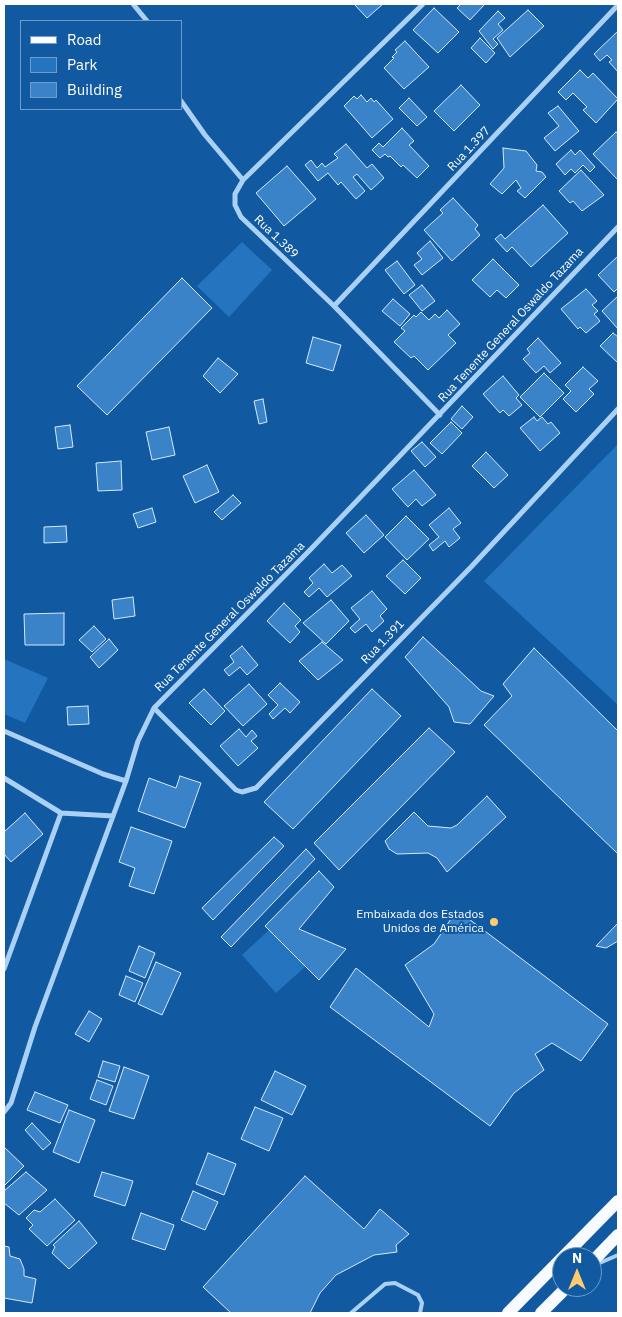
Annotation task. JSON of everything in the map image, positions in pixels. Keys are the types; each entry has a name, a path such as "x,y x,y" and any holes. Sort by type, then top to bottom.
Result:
{"main road":[{"path":"573,1247 618,1200"},
{"path":"602,1252 618,1235"},
{"path":"508,1313 552,1269"},
{"path":"541,1313 557,1297"}],"street":[{"path":"133,4 146,20"},
{"name":"Rua 1.389","path":"423,4 243,180 235,194 235,204 241,217 334,306 440,415"},
{"name":"Rua 1.397","path":"334,306 618,5"},
{"path":"182,103 243,180"},
{"name":"Rua Tenente General Oswaldo Tazama","path":"4,1112 11,1103 35,1027 126,781 138,741 154,708 440,415 618,227"},
{"name":"Rua 1.391","path":"154,708 236,790 242,792 256,788 471,566 618,409"},
{"path":"4,731 103,774 126,781"},
{"path":"4,778 61,813 113,816"},
{"path":"4,969 61,813"}],"lane":[{"path":"602,1262 618,1256"},
{"path":"351,1313 385,1284 395,1283 418,1295 422,1303 420,1313"}],"green space":[{"path":"242,242 272,270 229,317 197,286"},
{"path":"618,444 618,705 484,581"},
{"path":"4,659 48,678 25,723 4,714"},
{"path":"269,930 306,966 276,993 242,955"}],"building":[{"path":"354,4 383,4 367,18"},
{"path":"458,4 485,4 470,20 457,8 460,5"},
{"path":"434,8 459,32 438,53 413,30"},
{"path":"528,10 544,26 510,57 497,38"},
{"path":"498,11 505,18 498,24 503,30 493,39 498,44 493,49 479,31"},
{"path":"618,31 618,72 609,62 612,60 607,55 600,61 594,54"},
{"path":"480,38 495,53 486,63 471,48"},
{"path":"405,41 429,67 404,89 384,68 394,58 392,57 397,52 395,50"},
{"path":"580,70 588,78 593,73 618,99 596,123 583,110 587,107 573,93 566,100 558,92"},
{"path":"461,85 480,105 454,131 434,111"},
{"path":"361,95 367,102 371,98 374,102 376,100 393,119 372,138 344,106 354,96 357,99"},
{"path":"409,98 427,117 417,126 399,108"},
{"path":"558,106 579,131 555,151 544,138 559,126 548,113"},
{"path":"402,128 414,141 409,145 429,166 417,178 403,165 401,167 390,156 388,157 385,154 380,158 372,150 379,143 383,147"},
{"path":"616,132 618,134 618,180 593,154"},
{"path":"346,144 367,168 372,164 384,178 371,190 357,174 353,177 365,191 356,199 341,182 338,185 328,173 318,181 305,165 311,160 317,168 322,163 325,167 338,158 334,154"},
{"path":"503,148 526,151 537,165 536,171 542,172 546,177 525,198 517,191 521,188 516,180 502,194 490,184 504,168"},
{"path":"571,150 575,155 580,150 595,167 590,172 583,165 575,173 571,169 565,175 556,164"},
{"path":"287,166 316,199 284,226 256,193"},
{"path":"581,170 604,195 582,211 573,201 570,203 559,191"},
{"path":"453,198 478,225 475,229 480,235 452,261 424,230 443,213 440,210"},
{"path":"543,205 568,233 531,267 512,247 507,252 495,239 501,234 505,239"},
{"path":"430,241 443,258 422,275 414,265 422,259 417,253"},
{"path":"618,256 618,288 614,292 598,275"},
{"path":"493,259 519,285 506,298 497,290 490,297 472,280"},
{"path":"397,261 415,285 404,294 385,270"},
{"path":"182,278 212,308 107,415 77,386"},
{"path":"422,285 435,301 422,311 409,295"},
{"path":"586,289 597,301 592,305 598,311 594,314 600,321 586,333 580,327 578,329 561,309"},
{"path":"618,296 618,329 602,311"},
{"path":"393,299 410,314 400,326 382,311"},
{"path":"447,310 460,324 448,335 456,343 428,370 414,356 411,358 394,342 405,331 401,328 414,315 416,317 421,312 429,320 435,314 439,318"},
{"path":"613,333 618,337 618,363 600,346"},
{"path":"313,337 341,345 333,371 306,363"},
{"path":"538,338 561,363 550,373 544,366 536,373 523,359 530,353 527,349"},
{"path":"218,358 238,374 220,393 203,376"},
{"path":"583,367 598,381 589,389 594,394 576,412 563,399 571,391 565,385"},
{"path":"544,373 564,393 540,417 520,397"},
{"path":"503,376 519,395 516,398 522,405 509,416 503,410 500,413 483,394"},
{"path":"263,399 267,422 259,424 254,401"},
{"path":"462,406 473,417 462,429 451,419"},
{"path":"534,417 537,421 542,417 548,424 551,422 560,433 540,451 520,428"},
{"path":"451,422 462,433 442,454 430,443"},
{"path":"70,425 73,447 58,449 55,427"},
{"path":"169,427 175,455 152,460 146,432"},
{"path":"422,442 436,457 425,467 411,451"},
{"path":"486,452 508,475 494,488 472,466"},
{"path":"121,461 122,490 98,491 96,463"},
{"path":"207,465 219,492 195,503 183,476"},
{"path":"414,470 436,495 422,506 416,499 408,507 392,489"},
{"path":"233,495 241,503 222,520 214,512"},
{"path":"152,508 156,522 138,528 133,514"},
{"path":"449,508 461,523 453,529 460,538 449,547 445,541 433,551 429,545 439,537 429,525"},
{"path":"366,515 384,535 364,553 346,533"},
{"path":"406,516 429,539 407,560 385,537"},
{"path":"66,526 67,542 44,543 44,527"},
{"path":"403,560 421,578 405,594 386,576"},
{"path":"324,564 332,573 342,565 352,576 327,597 319,588 309,597 304,592 313,583 309,578"},
{"path":"372,591 387,609 380,616 384,621 372,632 366,624 355,633 350,628 360,619 351,608"},
{"path":"133,597 135,616 114,619 112,600"},
{"path":"331,600 349,621 326,644 303,623"},
{"path":"284,603 301,620 295,626 300,632 290,643 267,621"},
{"path":"64,613 64,645 25,645 24,614"},
{"path":"94,626 106,639 92,652 79,640"},
{"path":"423,637 481,691 494,696 470,724 454,722 449,707 405,657"},
{"path":"109,639 118,650 99,668 90,657"},
{"path":"322,642 343,660 318,680 299,661"},
{"path":"242,646 258,665 247,675 240,667 229,676 224,670 234,662 230,656"},
{"path":"534,648 618,731 618,854 484,725 512,696 503,684"},
{"path":"280,683 300,702 290,713 285,708 273,719 269,714 278,705 268,695"},
{"path":"249,684 267,704 243,726 224,706"},
{"path":"204,689 225,711 211,725 189,703"},
{"path":"372,689 401,716 293,829 264,802"},
{"path":"88,706 89,724 68,725 67,707"},
{"path":"429,728 455,752 339,870 314,843"},
{"path":"239,729 246,737 252,730 257,736 251,741 258,748 238,766 220,746"},
{"path":"180,776 201,783 185,828 138,811 149,778 176,788"},
{"path":"487,796 506,817 447,872 437,858 428,853 397,854 389,849 385,841 414,812 428,826 451,828 457,825"},
{"path":"25,813 43,834 11,862 4,854 4,832"},
{"path":"131,827 172,841 154,894 129,886 135,868 119,862"},
{"path":"274,837 284,846 213,920 202,908"},
{"path":"306,849 315,859 231,947 221,937"},
{"path":"319,871 334,887 299,929 346,949 319,980 265,926"},
{"path":"457,910 608,1024 581,1061 552,1043 535,1054 544,1070 514,1093 490,1126 330,1007 356,968 429,1027 434,1014 405,965 434,944"},
{"path":"618,923 618,941 606,948 596,946"},
{"path":"139,946 155,953 145,978 129,971"},
{"path":"156,962 181,973 162,1015 138,1004"},
{"path":"126,976 143,983 135,1002 119,995"},
{"path":"89,1011 102,1019 89,1042 75,1034"},
{"path":"103,1061 120,1066 115,1082 98,1077"},
{"path":"124,1067 149,1076 134,1119 109,1111"},
{"path":"275,1071 306,1086 292,1115 261,1100"},
{"path":"97,1080 113,1086 106,1105 90,1099"},
{"path":"35,1092 68,1105 60,1123 27,1110"},
{"path":"255,1107 283,1118 269,1151 241,1139"},
{"path":"69,1110 95,1120 79,1163 53,1152"},
{"path":"32,1123 51,1143 43,1150 25,1130"},
{"path":"4,1147 24,1166 4,1186"},
{"path":"208,1153 236,1164 224,1195 196,1184"},
{"path":"26,1172 47,1190 19,1215 4,1203 4,1191"},
{"path":"102,1172 133,1181 125,1206 94,1196"},
{"path":"305,1176 364,1229 380,1209 409,1234 396,1245 397,1252 374,1255 336,1275 320,1293 310,1313 231,1313 203,1287"},
{"path":"193,1191 218,1202 205,1230 181,1220"},
{"path":"55,1199 75,1220 47,1246 29,1229 33,1225 26,1218 34,1210 40,1212"},
{"path":"141,1213 174,1225 165,1250 132,1239"},
{"path":"79,1221 97,1243 69,1269 52,1253 55,1247 53,1245"},
{"path":"4,1246 9,1247 10,1256 20,1259 24,1269 24,1276 36,1279 32,1303 4,1298"}],"place":[{"name":"Embaixada dos Estados Unidos de América","path":"494,922"}]}
